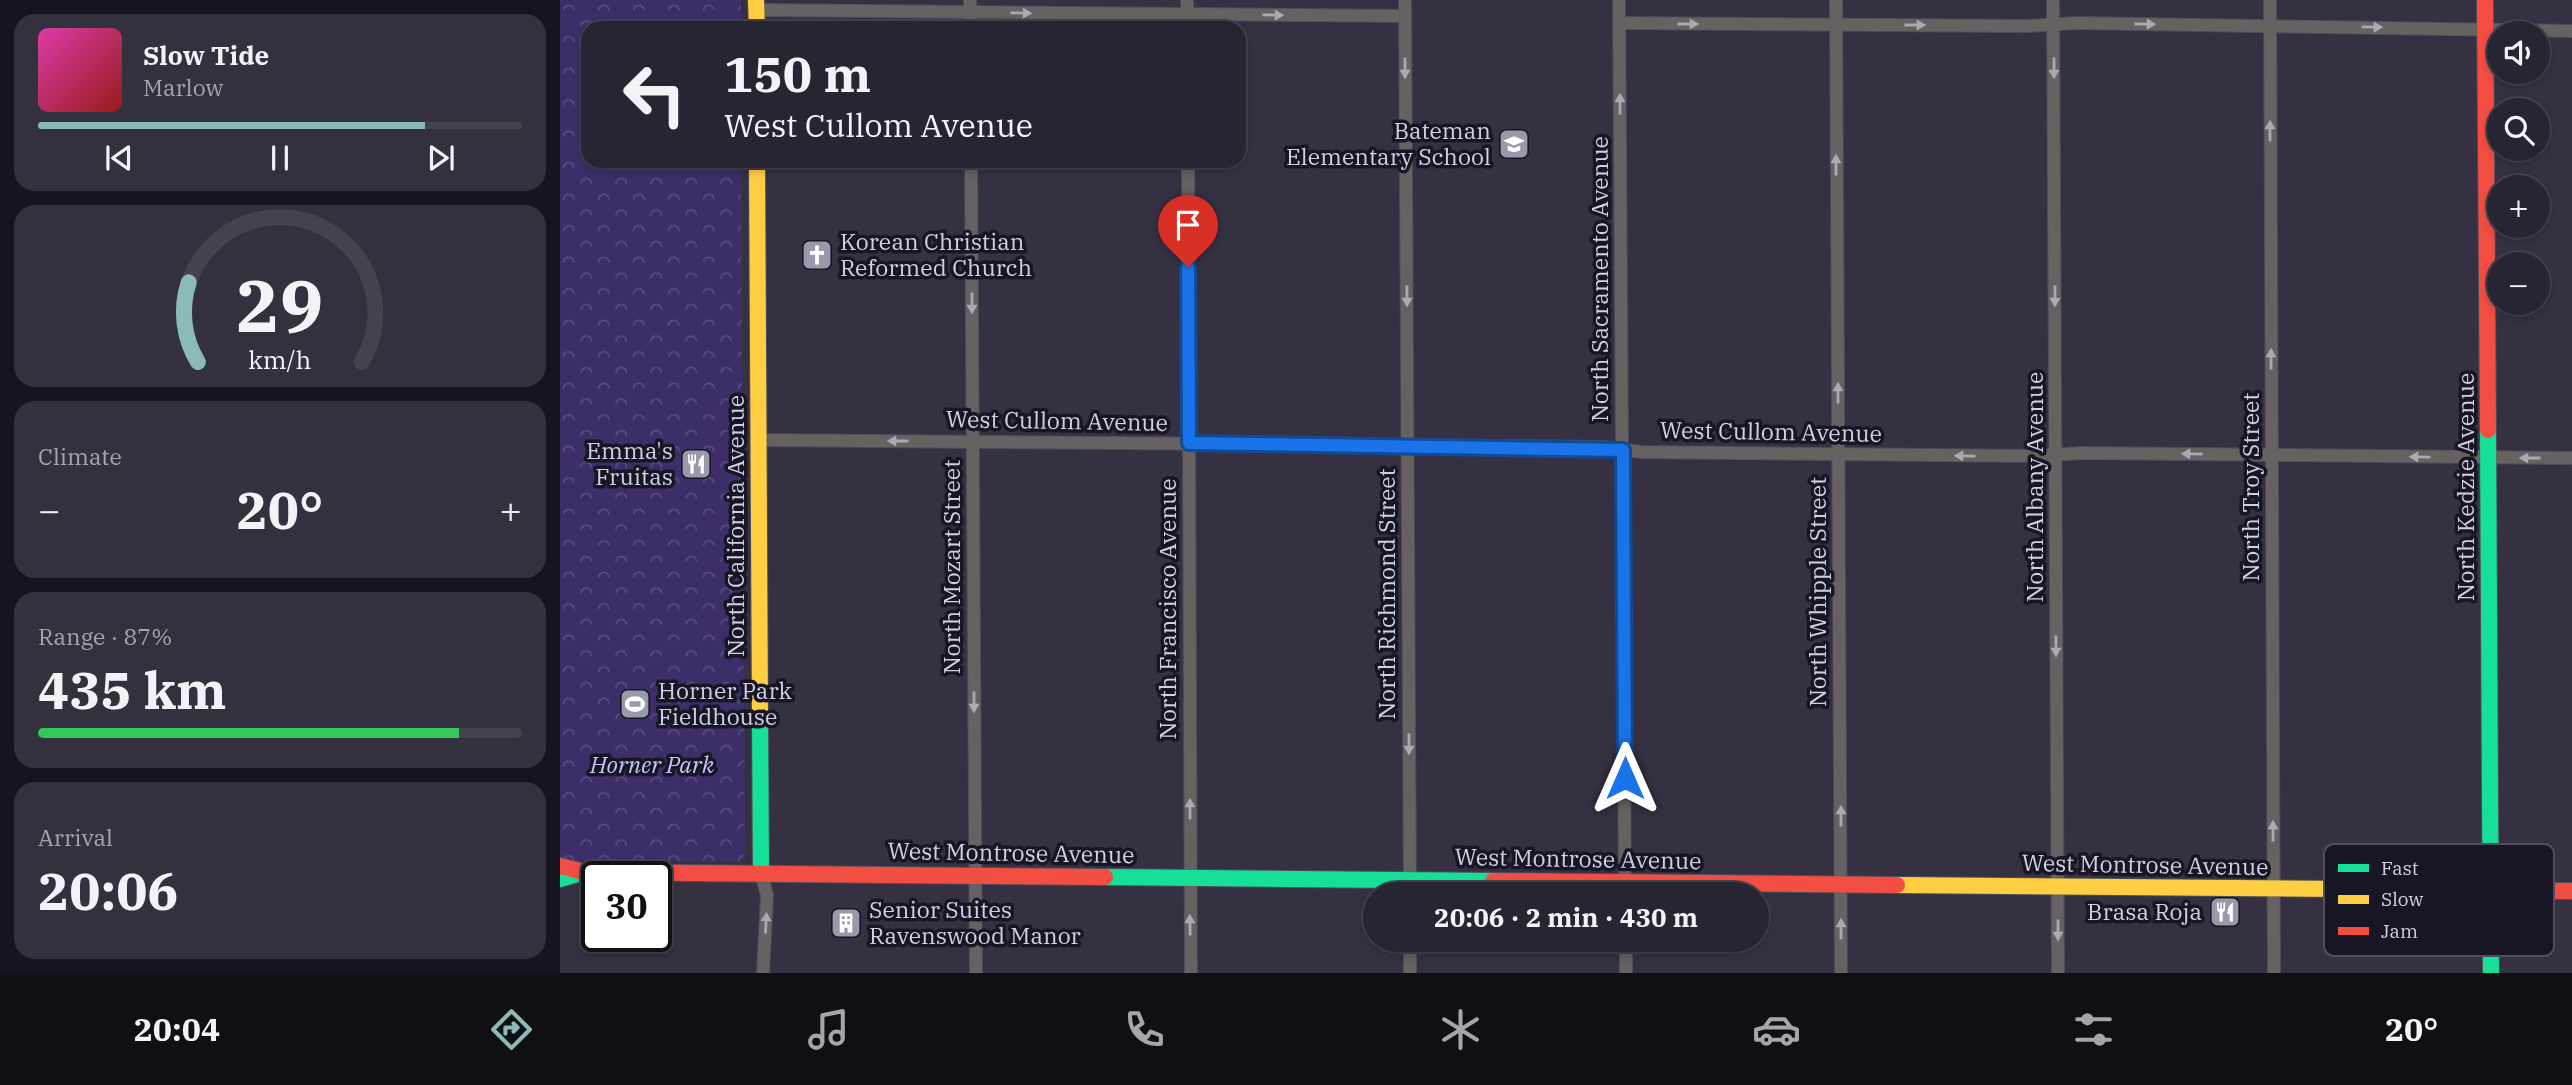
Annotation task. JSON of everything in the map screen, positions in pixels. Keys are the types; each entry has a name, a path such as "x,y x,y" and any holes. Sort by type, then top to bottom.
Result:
{"main road":[{"name":"North Kedzie Avenue","path":"2485,0 2491,844"},
{"name":"North California Avenue","path":"757,168 761,873"},
{"name":"West Montrose Avenue","path":"560,866 581,871"},
{"name":"West Montrose Avenue","path":"672,872 1190,878 1363,885"},
{"name":"West Montrose Avenue","path":"560,878 581,873"},
{"name":"West Montrose Avenue","path":"1769,886 2324,889"},
{"name":"West Montrose Avenue","path":"2554,891 2572,891"}],"street":[{"path":"1187,0 1188,21"},
{"name":"North Richmond Street","path":"1405,0 1410,882"},
{"name":"North Sacramento Avenue","path":"1619,0 1625,882"},
{"name":"North Whipple Street","path":"1836,0 1841,973"},
{"name":"North Albany Avenue","path":"2053,0 2058,973"},
{"name":"North Troy Street","path":"2270,0 2274,973"},
{"path":"757,5 971,6 1187,14 1405,16"},
{"path":"1619,23 2270,26 2572,31"},
{"name":"North Mozart Street","path":"971,168 976,973"},
{"name":"North Francisco Avenue","path":"1188,168 1191,973"},
{"name":"West Cullom Avenue","path":"759,440 1408,445 1838,454 2572,458"},
{"name":"North California Avenue","path":"761,873 767,895 763,973"},
{"path":"1410,952 1410,973"},
{"path":"1626,952 1626,973"}],"green space":[{"name":"Horner Park","path":"560,0 741,0 741,21 581,21 581,168 741,168 745,857 739,862 560,861"}],"traffic: fast":[{"path":"2488,430 2490,844"},
{"path":"760,716 761,873"},
{"path":"560,879 581,873"},
{"path":"1105,877 1493,881"},
{"path":"2491,956 2491,973"}],"traffic: slow":[{"path":"756,0 757,21"},
{"path":"757,168 760,716"},
{"path":"1897,885 2324,889"}],"traffic: jam":[{"path":"2485,0 2488,430"},
{"path":"560,866 584,872 1105,877"},
{"path":"1493,881 1897,885"},
{"path":"2554,891 2572,891"}],"place":[{"name":"Bateman Elementary School","path":"1514,144"},
{"name":"Korean Christian Reformed Church","path":"817,255"},
{"name":"Emma's Fruitas","path":"696,464"},
{"name":"Horner Park Fieldhouse","path":"635,704"},
{"name":"Brasa Roja","path":"2225,912"},
{"name":"Senior Suites Ravenswood Manor","path":"846,923"}],"route":[{"path":"1188,267 1189,443 1604,447 1623,450 1625,778"}]}
